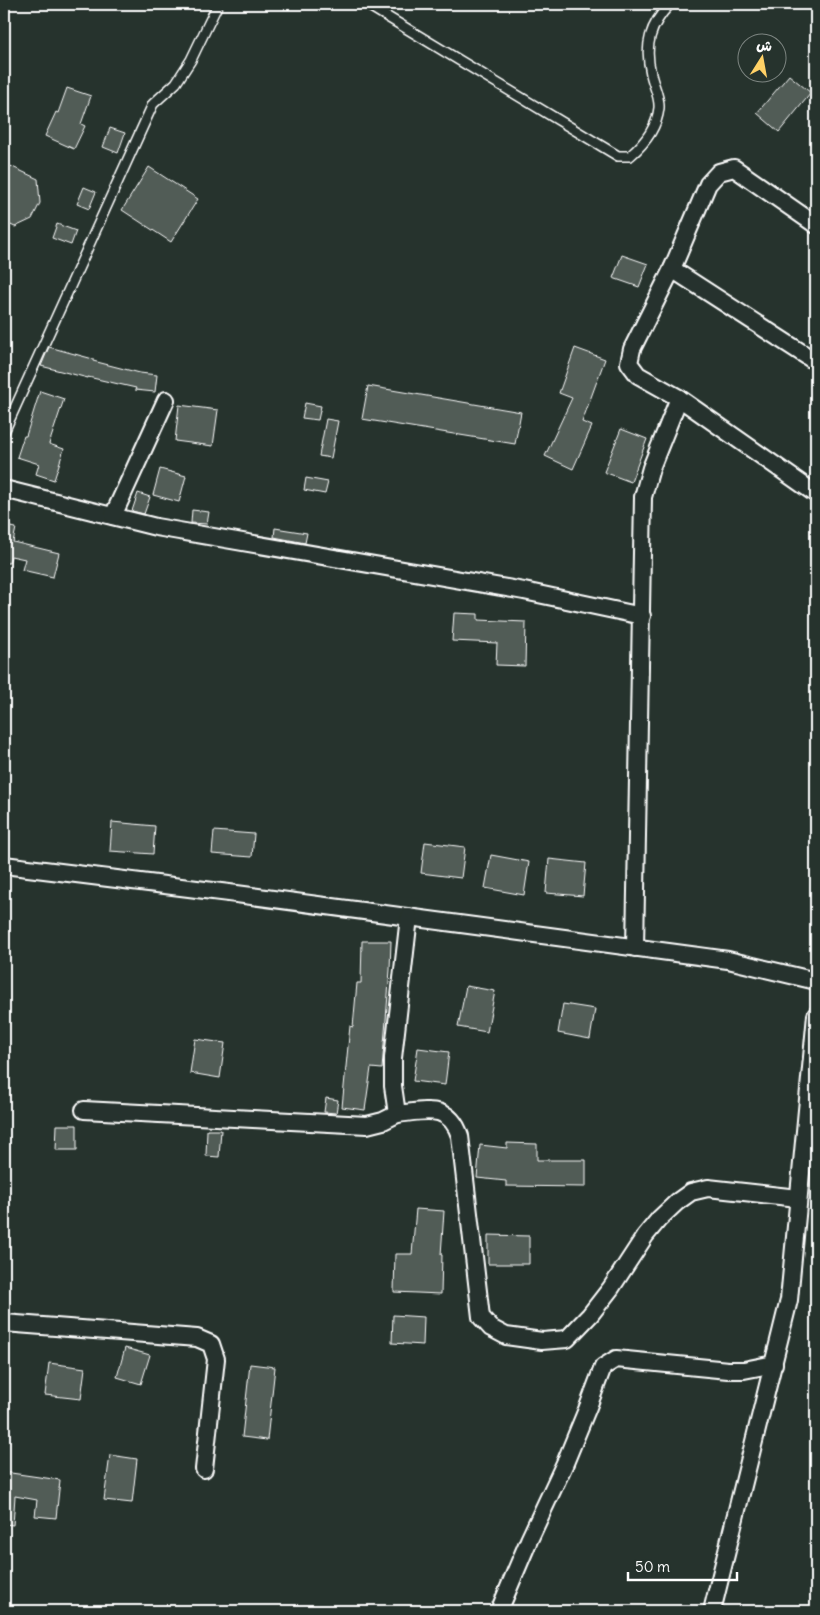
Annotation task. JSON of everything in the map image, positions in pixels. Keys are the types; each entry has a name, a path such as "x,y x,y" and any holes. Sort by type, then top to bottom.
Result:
{"street":[{"path":"816,225 734,168 719,172 708,184 672,269 632,349 629,363 638,375 680,398 816,494"},
{"path":"672,269 816,362"},
{"path":"635,948 643,497 651,468 680,398"},
{"path":"113,516 166,400"},
{"path":"4,489 156,527 524,591 642,616"},
{"path":"4,865 728,960 816,981"},
{"path":"397,1114 393,1086 394,1058 409,917"},
{"path":"712,1611 789,1300 816,1015"},
{"path":"84,1110 367,1125 383,1121 397,1114 424,1111 444,1113 456,1122 460,1136 481,1317 492,1328 506,1336 542,1341 567,1339 590,1315 611,1288 645,1236 659,1219 691,1192 708,1188 798,1198"},
{"path":"4,1324 198,1338 211,1344 216,1359 204,1469"},
{"path":"499,1611 528,1540 568,1455 603,1367 616,1359 728,1370 744,1370 774,1364"}],"lane":[{"path":"4,432 154,104 176,84 191,60 218,4"},
{"path":"366,4 618,156 630,156 640,148 651,132 659,108 657,93 650,73 649,37 654,22 670,4"}],"building":[{"path":"789,75 811,93 779,132 757,113 783,82 788,82"},
{"path":"67,88 91,96 81,124 85,126 74,149 45,136 56,112 58,113"},
{"path":"110,128 125,133 118,153 103,147"},
{"path":"4,163 38,179 40,203 32,219 15,227 4,222"},
{"path":"149,167 198,199 171,242 122,210"},
{"path":"84,187 96,192 89,209 77,204"},
{"path":"57,224 76,231 71,245 52,238"},
{"path":"622,255 648,264 639,287 613,278"},
{"path":"49,347 93,359 93,361 140,373 157,375 155,392 135,390 136,388 41,366"},
{"path":"575,348 605,359 582,422 592,426 573,469 545,456 572,398 559,393"},
{"path":"368,386 521,412 515,444 362,419"},
{"path":"40,391 64,399 49,444 64,449 54,480 36,474 39,464 17,457 24,436 26,436"},
{"path":"305,403 321,406 318,420 302,418"},
{"path":"179,405 218,410 213,446 175,441"},
{"path":"326,419 338,421 331,458 319,456"},
{"path":"621,429 647,439 631,482 604,472"},
{"path":"160,469 186,476 179,502 153,495"},
{"path":"306,478 328,482 325,494 304,490"},
{"path":"138,493 150,497 144,514 132,511"},
{"path":"192,510 209,512 207,524 191,523"},
{"path":"4,526 16,528 13,542 59,553 53,577 22,570 25,559 11,556 9,563 4,563"},
{"path":"275,528 307,533 305,543 274,537"},
{"path":"454,613 478,614 478,620 526,622 525,666 496,665 497,643 452,641"},
{"path":"112,822 155,826 153,854 110,851"},
{"path":"214,831 254,834 252,857 212,854"},
{"path":"425,842 465,847 461,878 421,873"},
{"path":"491,855 529,862 524,895 485,888"},
{"path":"549,859 586,863 583,896 546,893"},
{"path":"362,941 391,941 382,1069 371,1068 365,1110 342,1107 350,1026 353,1027 357,983 361,983"},
{"path":"466,986 495,991 487,1032 458,1027"},
{"path":"563,1004 595,1009 590,1039 558,1033"},
{"path":"195,1039 225,1043 220,1078 190,1073"},
{"path":"418,1048 449,1052 445,1085 413,1081"},
{"path":"326,1098 338,1100 336,1113 324,1112"},
{"path":"57,1125 77,1125 77,1150 56,1150"},
{"path":"207,1130 221,1130 219,1157 206,1156"},
{"path":"507,1143 537,1144 537,1160 586,1160 586,1187 506,1186 506,1181 477,1178 480,1145 507,1148"},
{"path":"416,1209 444,1211 441,1294 394,1292 395,1254 412,1254"},
{"path":"488,1235 529,1236 529,1264 488,1264"},
{"path":"393,1315 424,1317 423,1345 392,1343"},
{"path":"125,1348 150,1355 141,1384 117,1377"},
{"path":"49,1363 85,1368 81,1399 45,1395"},
{"path":"250,1364 275,1367 267,1440 242,1437"},
{"path":"110,1455 137,1459 132,1503 104,1500"},
{"path":"4,1472 60,1480 56,1518 35,1516 37,1500 15,1496 13,1525 4,1524"}]}
